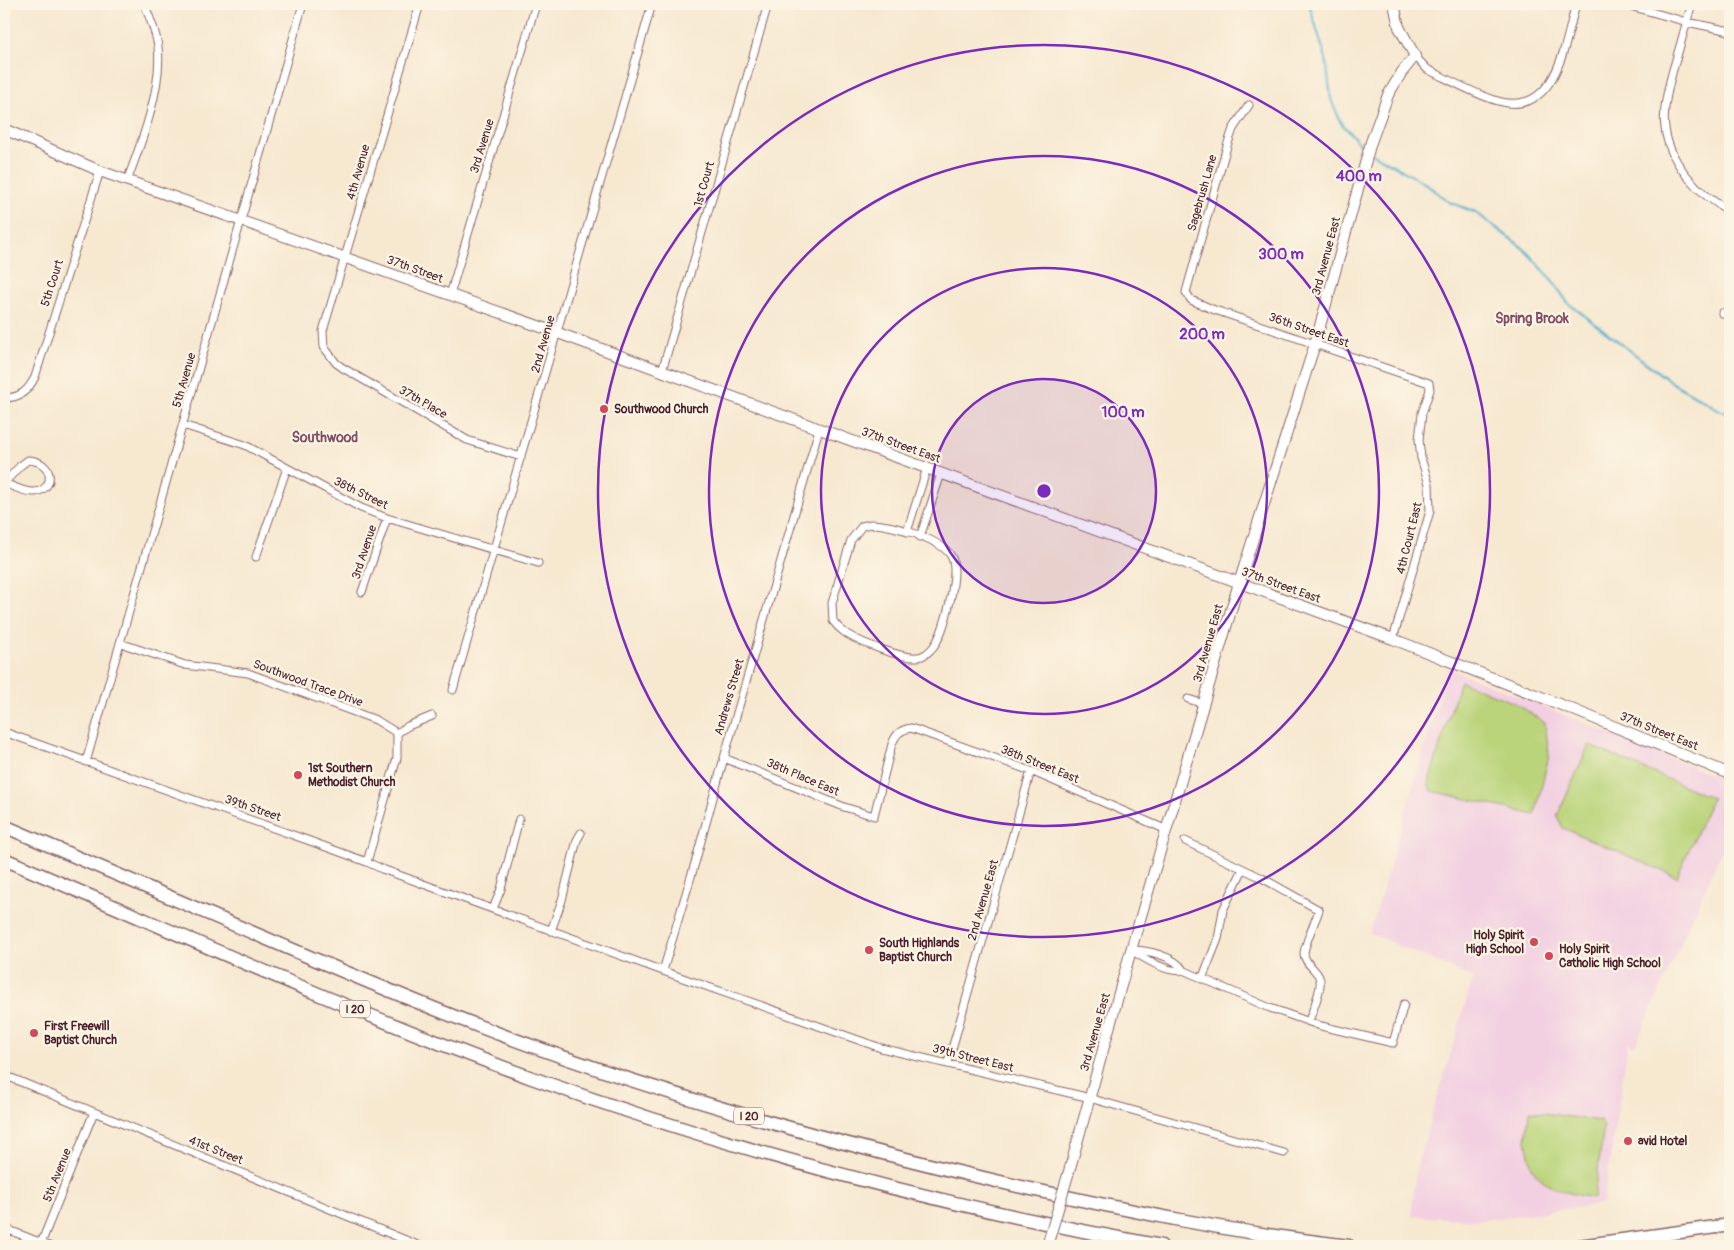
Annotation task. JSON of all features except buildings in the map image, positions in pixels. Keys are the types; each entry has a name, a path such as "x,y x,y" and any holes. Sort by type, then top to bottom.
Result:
{"highway":[{"name":"I 20","path":"4,826 427,1006 511,1038 669,1093 842,1142 958,1172 1078,1199 1240,1230 1349,1246"},
{"name":"I 20","path":"4,859 354,1008 530,1077 621,1109 778,1158 892,1189 998,1214 1161,1246"},
{"path":"1579,1246 1729,1226"}],"street":[{"path":"127,181 139,151 149,116 158,72 158,46 154,28 144,4"},
{"name":"5th Avenue","path":"86,762 302,4"},
{"name":"4th Avenue","path":"324,348 322,331 420,4"},
{"name":"3rd Avenue","path":"450,295 536,4"},
{"name":"2nd Avenue","path":"454,690 652,4"},
{"name":"1st Court","path":"662,371 768,4"},
{"path":"1394,4 1399,27 1414,56 1435,74 1501,102 1519,103 1537,97 1544,92 1554,76 1576,4"},
{"path":"1623,4 1687,22 1730,31"},
{"path":"1692,4 1667,93 1664,110 1664,128 1672,154 1682,170 1714,202 1730,211"},
{"name":"3rd Avenue East","path":"1047,1246 1131,950 1239,583 1315,344 1366,158 1388,95 1414,56"},
{"name":"Sagebrush Lane","path":"1186,292 1227,146 1233,129 1249,105"},
{"name":"37th Street","path":"4,129 127,181 558,332 819,429"},
{"name":"5th Court","path":"4,398 17,397 26,392 35,377 100,171"},
{"name":"36th Street East","path":"1186,292 1191,300 1212,309 1429,383"},
{"path":"1722,313 1730,317"},
{"name":"37th Place","path":"324,348 343,368 468,440 522,457"},
{"name":"4th Court East","path":"1393,640 1430,512 1429,484 1421,458 1419,440 1422,413 1430,390 1429,383"},
{"name":"38th Street","path":"182,425 245,444 361,508 387,518 538,564"},
{"name":"37th Street East","path":"819,429 1393,640 1564,706 1730,774"},
{"name":"Andrews Street","path":"663,971 819,429"},
{"path":"28,460 38,461 46,466 49,474 48,483 42,490 34,492 4,483 28,460"},
{"path":"256,557 287,468"},
{"path":"907,532 928,468"},
{"path":"920,537 941,474"},
{"name":"3rd Avenue","path":"362,592 387,518"},
{"path":"881,524 907,532 939,544 953,559 955,574 953,591 936,643 928,652 921,656 904,656 887,652 845,633 833,621 832,603 851,540 862,526 881,524"},
{"name":"Southwood Trace Drive","path":"120,643 185,665 248,672 376,720 397,733"},
{"path":"1188,699 1204,704"},
{"path":"367,862 397,758 397,733 432,716"},
{"name":"38th Street East","path":"874,816 889,752 895,735 902,730 910,728 1031,771 1167,830"},
{"name":"39th Street","path":"4,732 367,862 663,971"},
{"name":"38th Place East","path":"724,758 844,807 874,816"},
{"name":"2nd Avenue East","path":"948,1063 1031,771"},
{"path":"493,909 501,889 519,819"},
{"path":"551,931 562,900 576,840 581,833"},
{"path":"1185,840 1244,869 1319,910 1304,954 1307,962 1319,976 1320,981 1319,992 1309,1022"},
{"path":"1202,979 1218,939 1225,904 1244,869"},
{"path":"1131,950 1146,950 1157,954 1180,965 1183,970 1202,979 1270,1008 1309,1022 1393,1043 1404,1004"},
{"name":"39th Street East","path":"663,971 881,1048 1090,1098 1284,1153"},
{"name":"41st Street","path":"4,1074 420,1246"},
{"name":"5th Avenue","path":"43,1245 94,1112"},
{"path":"4,1228 43,1245"}],"shaded area":[{"name":"Holy Spirit Catholic High School","path":"1448,668 1730,782 1730,833 1635,1046 1628,1043 1603,1204 1482,1220 1411,1216 1416,1169 1473,978 1370,933"}],"green space":[{"path":"1460,681 1517,704 1545,723 1549,755 1535,815 1432,791 1428,784"},
{"path":"1589,745 1712,798 1677,877 1563,828 1557,816"},
{"path":"1529,1111 1600,1121 1604,1126 1594,1198 1560,1190 1544,1181 1532,1168 1526,1141"}],"waterway":[{"path":"1309,4 1326,59 1331,99 1341,123 1365,149"},
{"path":"1372,153 1426,184 1449,202 1475,212 1523,248 1549,276 1568,303 1671,382 1730,416"}],"place":[{"name":"Southwood Church","path":"604,409"},
{"name":"1st Southern Methodist Church","path":"298,775"},
{"name":"Holy Spirit High School","path":"1534,942"},
{"name":"South Highlands Baptist Church","path":"869,950"},
{"name":"Holy Spirit Catholic High School","path":"1549,956"},
{"name":"First Freewill Baptist Church","path":"34,1033"},
{"name":"avid Hotel","path":"1628,1141"}],"district":[{"name":"Spring Brook","path":"1532,318"},
{"name":"Southwood","path":"325,437"}]}
